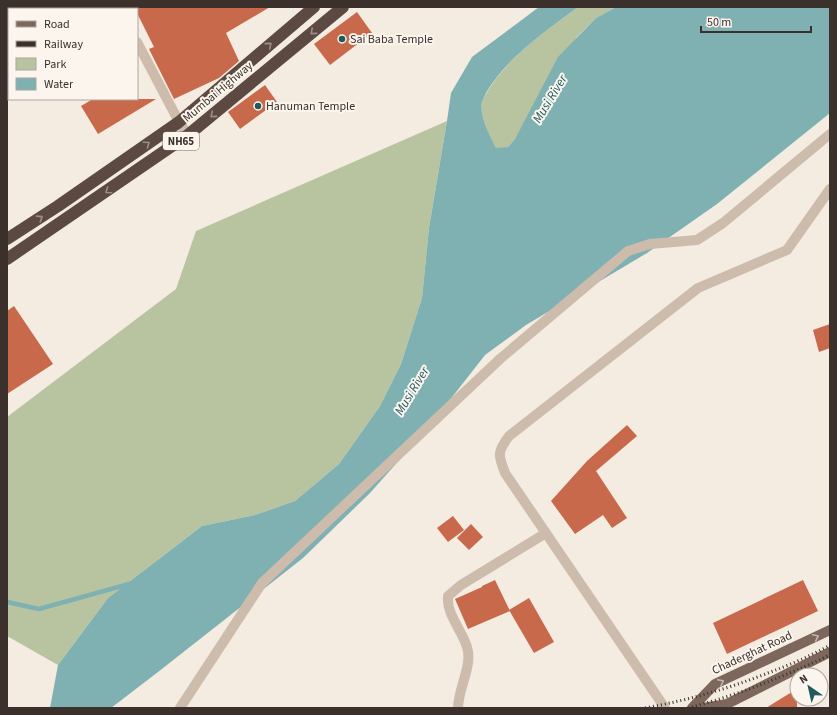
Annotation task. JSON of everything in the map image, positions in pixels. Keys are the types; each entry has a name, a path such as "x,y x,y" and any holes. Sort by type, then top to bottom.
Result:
{"highway":[{"name":"Mumbai Highway","path":"7,239 58,206 179,122 314,7"},
{"name":"Mumbai Highway","path":"7,259 188,135 343,7"}],"main road":[{"name":"Chaderghat Road","path":"692,708 715,684 830,630"},
{"path":"703,708 727,704 830,652"}],"street":[{"path":"138,44 179,122 188,135"},
{"path":"180,708 262,583 501,358 628,251 650,244 697,240 722,223 830,134"},
{"path":"665,708 505,473 499,458 500,447 509,436 698,288 787,250 830,189"},
{"path":"456,708 466,668 468,652 447,604 448,596 461,585 546,533"}],"green space":[{"path":"578,7 616,7 596,18 577,37 515,139 508,147 496,149 486,126 481,108 486,94 494,81 515,57"},
{"path":"447,121 429,228 422,298 401,364 380,406 339,464 295,501 255,515 202,526 108,598 58,665 7,636 7,417 176,289 196,231"}],"water":[{"name":"Musi River","path":"539,7 578,7 515,57 494,80 486,93 481,108 486,126 496,148 508,147 515,139 558,57 596,18 616,7 830,7 830,113 717,204 647,253 526,325 485,355 428,428 369,494 303,558 111,708 50,708 58,665 108,598 202,526 255,515 295,501 339,464 380,406 401,364 422,298 429,228 451,93 472,57"}],"building":[{"path":"270,7 226,33 239,61 219,78 174,99 149,49 154,47 138,15 138,8 134,8"},
{"path":"357,12 372,33 330,65 314,44"},
{"path":"265,85 277,102 240,129 228,112"},
{"path":"156,99 98,134 81,106 91,100"},
{"path":"14,306 53,364 7,394 7,311"},
{"path":"830,324 830,348 819,352 813,330"},
{"path":"627,425 637,436 596,471 627,518 612,528 603,515 575,534 551,501 587,461"},
{"path":"453,516 464,530 448,542 437,528"},
{"path":"471,524 483,537 469,550 457,538"},
{"path":"495,580 510,611 468,629 455,599"},
{"path":"803,580 818,611 727,654 713,623"},
{"path":"529,598 554,642 534,653 509,610"},
{"path":"789,694 789,707 797,708 766,708"}],"waterway":[{"path":"7,602 39,609 129,584"}],"railway":[{"path":"645,708 708,694 738,684 792,664 830,645"},
{"path":"688,708 760,685 830,655"}],"place":[{"name":"Sai Baba Temple","path":"342,39"},
{"name":"Hanuman Temple","path":"258,106"}]}
